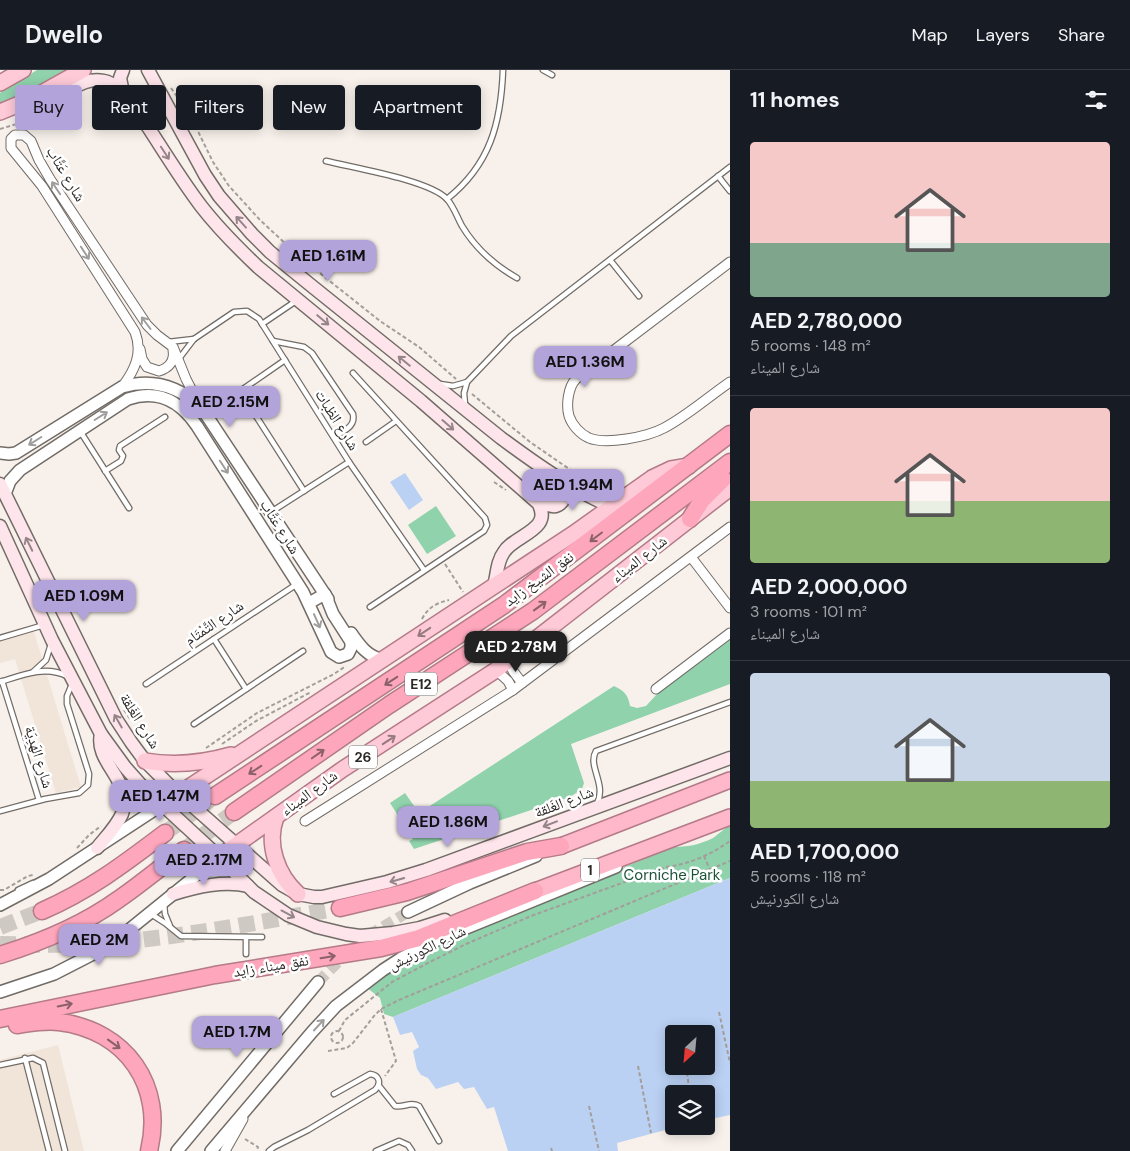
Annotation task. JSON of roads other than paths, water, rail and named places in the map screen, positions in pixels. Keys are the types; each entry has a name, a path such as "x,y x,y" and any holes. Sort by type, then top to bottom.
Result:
{"highway":[{"name":"نفق الشيخ زايد","path":"215,796 504,605 730,434"},
{"name":"نفق الشيخ زايد","path":"234,812 389,705 539,606 730,462"},
{"path":"690,519 709,491 730,473"},
{"path":"340,908 407,892 527,852 561,846 730,780"},
{"name":"شارع الكورنيش","path":"535,891 730,817"},
{"path":"42,911 92,886 165,833"},
{"path":"0,955 47,939 96,914 119,900 184,850"},
{"name":"نفق ميناء زايد","path":"0,1018 215,975 381,948 419,938 535,891"},
{"path":"0,1027 35,1022 66,1023 99,1035 122,1050 139,1070 149,1093 153,1119 149,1151"}],"main road":[{"path":"0,83 24,70"},
{"path":"57,85 84,70"},
{"path":"122,85 120,78 123,70"},
{"path":"143,70 151,85"},
{"path":"148,70 161,85"},
{"path":"77,85 93,80 113,85"},
{"path":"166,93 206,175 225,202 270,252 428,381 502,438 587,495 612,507"},
{"path":"0,112 15,106"},
{"path":"150,130 189,190 218,227 258,267 421,401 511,487 538,503 542,512 538,526 508,546 503,552 494,586"},
{"path":"299,300 313,287"},
{"path":"511,487 525,486 548,505 560,504 565,496 564,487 540,465"},
{"path":"157,801 174,789 247,749 494,586 652,478 671,470 690,466"},
{"name":"شارع الميناء","path":"223,861 276,817 343,769 496,670 730,488"},
{"name":"شارع الغَلقة","path":"2,489 116,719 130,742 145,761 174,789 282,885 298,894 322,897 407,877 730,758"},
{"path":"0,526 52,640 101,734 125,767 157,801 271,905 303,922 331,931 360,936 420,928 487,904 535,891"},
{"path":"97,848 121,817 124,806 120,782 101,750 101,734"},
{"path":"145,761 179,764 216,758 247,749"},
{"path":"276,817 272,838 278,864 283,877 298,894"},
{"path":"168,897 199,888 237,883 248,886"}],"street":[{"name":"شارع عَتَّاب","path":"122,387 134,368 139,346 131,325 42,186 11,148 11,139 15,135 24,135 31,141 50,179 147,324 170,345 200,406"},
{"path":"730,262 576,379 571,388 568,405 569,415 573,424 588,438 598,440 638,437 670,424 730,382"},
{"path":"139,346 142,359 147,367 159,371 170,366 173,360 170,345"},
{"name":"شارع عَتَّاب","path":"0,453 9,454 16,452 122,387 141,382 160,384 186,394 200,406 214,414 270,513 361,648 373,657 383,660"},
{"name":"شارع عَتَّاب","path":"2,489 14,475 128,399 145,394 155,395 180,406 198,426 297,583 331,652 339,657 348,654 351,642 333,614 325,594"},
{"path":"305,821 522,684 730,527"},
{"path":"691,557 730,608"},
{"path":"308,603 325,594"},
{"path":"656,689 730,633"},
{"path":"509,660 513,671 522,684"},
{"path":"496,670 508,681 513,690"},
{"path":"0,905 49,879 97,848 157,801"},
{"path":"408,912 561,846"},
{"name":"شارع الكورنيش","path":"211,1151 336,1006 377,974 400,959 437,940 609,871 646,850"},
{"name":"شارع الميناء","path":"0,992 33,982 74,964 112,942 168,897 223,861"},
{"path":"177,1151 318,982"},
{"path":"225,1151 252,1102"}],"lane":[{"path":"447,199 469,180 484,158 501,103 503,70"},
{"path":"543,70 552,75"},
{"path":"326,161 431,188 447,199 474,244 500,268 517,278"},
{"path":"465,409 464,393 468,382 511,336 730,167"},
{"path":"718,176 730,191"},
{"path":"610,260 639,296"},
{"path":"262,324 299,300"},
{"name":"شارع الظبات","path":"178,360 194,339 234,312 240,310 253,314 262,324 349,462 424,570"},
{"name":"شارع الظبات","path":"170,345 194,339"},
{"path":"273,341 304,347 312,353 353,414 354,420 352,425 334,437"},
{"path":"214,414 240,391 285,360"},
{"path":"353,373 487,521 484,531 370,607"},
{"path":"428,381 453,386 468,382"},
{"path":"240,391 304,491"},
{"path":"106,471 122,460 123,456 119,450 120,446 165,418"},
{"path":"366,442 396,421"},
{"path":"79,430 130,508"},
{"path":"270,513 349,462"},
{"name":"شارع التَّمْتَام","path":"146,684 297,583"},
{"path":"0,638 45,625"},
{"path":"214,639 246,689"},
{"path":"31,672 46,660 52,640"},
{"path":"194,724 302,651"},
{"path":"1,682 31,672 55,672 74,679 66,704 89,774 88,785 79,793 40,800"},
{"name":"شارع الهَدِيَة","path":"0,811 40,800 1,682"},
{"path":"595,807 600,798 601,789 593,760 596,751 730,702"},
{"path":"0,898 27,884 49,879"},
{"path":"168,897 166,914 170,927"},
{"path":"149,913 178,934 184,936 262,938"},
{"path":"246,937 246,954"},
{"path":"26,1058 49,1151"},
{"path":"0,1065 26,1058 37,1058 44,1066 65,1151"},
{"path":"334,1094 370,1074 375,1075 379,1084 395,1106 401,1107 410,1104 418,1106 438,1141"},
{"path":"270,1151 274,1147 317,1126 376,1090 379,1084"},
{"path":"376,1151 399,1141 408,1145 412,1151"}],"water":[{"path":"405,473 423,500 409,510 390,482"},
{"path":"730,878 730,1115 715,1118 715,1085 665,1085 665,1130 617,1143 618,1151 508,1151 494,1107 487,1109 474,1087 464,1089 458,1082 436,1089 428,1078 421,1075 417,1069 413,1051 419,1047 412,1032 400,1035 393,1017"}],"tunnel":[{"path":"165,833 215,796"},
{"path":"184,850 234,812"},
{"path":"0,944 113,943 209,931 340,908"},
{"path":"0,927 42,911"},
{"path":"369,935 408,912"},
{"path":"318,982 345,955"}],"park label":[{"name":"Corniche Park","path":"672,875"}]}
